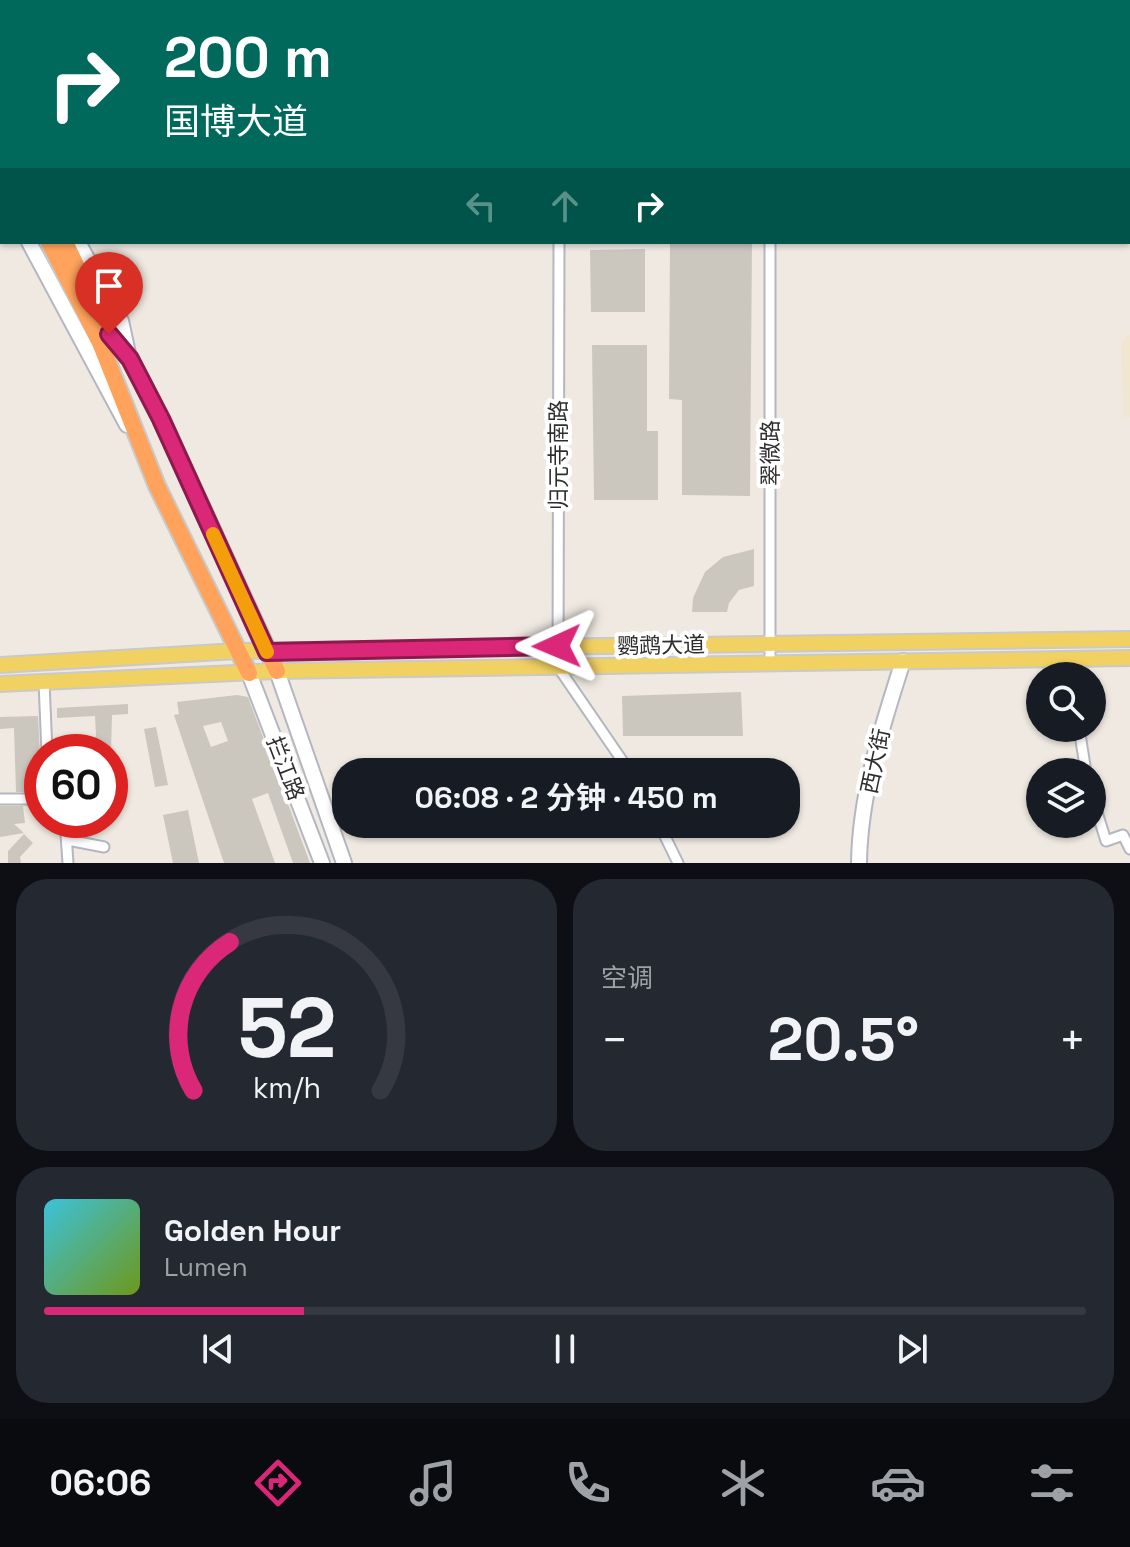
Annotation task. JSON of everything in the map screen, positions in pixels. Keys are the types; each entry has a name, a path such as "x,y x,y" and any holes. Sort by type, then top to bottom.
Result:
{"highway":[{"path":"50,244 104,337 130,359 277,671"},
{"path":"66,244 104,337 149,464 249,673"}],"main road":[{"name":"鹦鹉大道","path":"0,665 238,651 1130,639"},
{"name":"鹦鹉大道","path":"0,684 277,671 1130,658"}],"street":[{"path":"30,244 149,464"},
{"path":"79,244 121,321 130,359"},
{"name":"归元寺南路","path":"558,667 559,244"},
{"name":"翠微路","path":"770,244 770,664"},
{"name":"西大街","path":"859,863 875,746 903,661"},
{"path":"558,667 620,758"},
{"name":"拦江路","path":"277,671 344,863"},
{"name":"拦江路","path":"249,673 322,863"},
{"path":"44,682 46,734"},
{"path":"0,799 24,799"},
{"path":"1105,838 1106,841 1123,835 1130,849"},
{"path":"666,838 678,863"},
{"path":"68,863 68,840 104,847"}],"shaded area":[{"path":"1130,334 1130,417 1123,417 1121,341"}],"building":[{"path":"670,244 752,244 750,496 682,495 682,400 669,399"},
{"path":"645,249 645,312 591,312 590,250"},
{"path":"592,345 647,345 647,431 658,431 658,500 594,500"},
{"path":"754,549 754,586 739,590 729,603 727,612 692,612 693,598 705,572 723,557"},
{"path":"741,692 743,736 623,736 622,696"},
{"path":"237,695 248,697 310,863 293,863 268,793 252,799 275,863 224,863 174,715 179,714 177,702","holes":["221,722 228,741 211,747 203,726"]},
{"path":"128,704 128,714 112,715 111,734 96,734 95,716 57,718 57,708"},
{"path":"38,716 39,734 24,734 24,792 16,792 14,728 0,729 0,717"},
{"path":"156,727 168,785 155,787 144,729"},
{"path":"0,806 23,806 24,823 14,824 24,833 0,837"},
{"path":"188,810 199,863 173,863 163,815"},
{"path":"24,834 24,838 33,843 20,857 21,863 8,863 8,851"}],"slow traffic":[{"path":"213,534 267,652"}],"route":[{"path":"109,334 130,359 161,419 267,652 557,646"}]}
